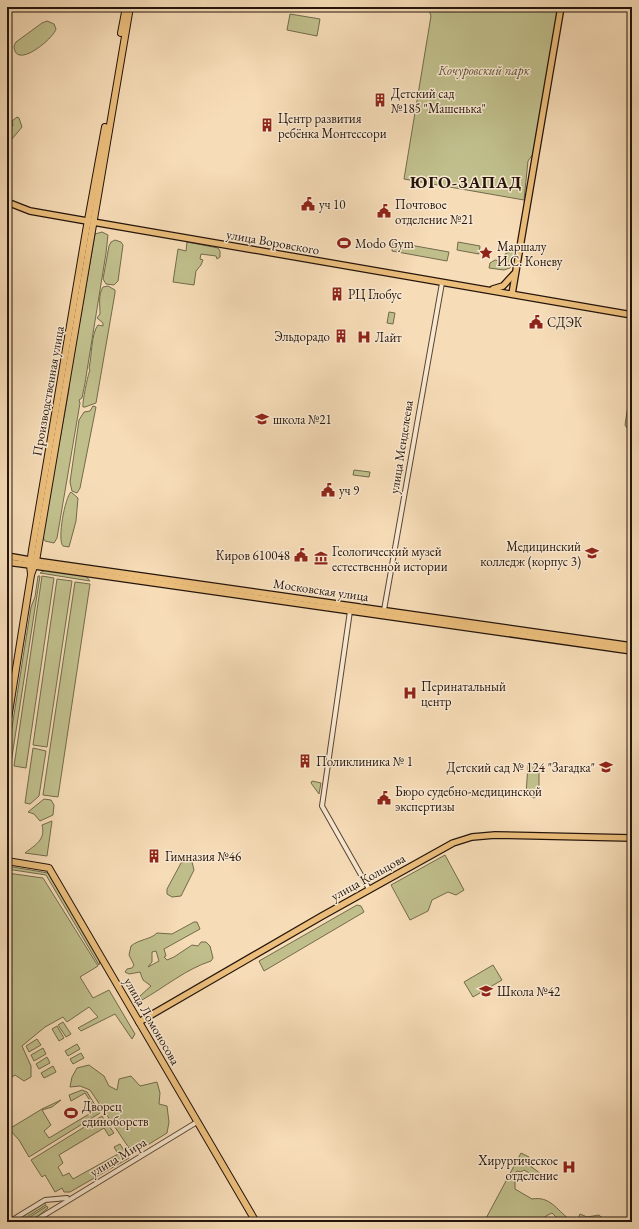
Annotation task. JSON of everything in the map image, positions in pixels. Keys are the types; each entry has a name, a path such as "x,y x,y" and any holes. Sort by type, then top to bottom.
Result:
{"highway":[{"path":"90,222 126,7"},
{"path":"90,222 130,7"},
{"name":"Производственная улица","path":"33,563 90,222"},
{"path":"7,725 33,563"},
{"name":"улица Ломоносова","path":"7,861 49,868 256,1222"}],"main road":[{"path":"512,294 561,7"},
{"name":"улица Воровского","path":"7,202 30,211 90,222 632,315"},
{"path":"486,290 498,289 503,286 516,270"},
{"name":"Московская улица","path":"7,556 33,563"},
{"name":"Московская улица","path":"7,562 33,563 350,608 632,651"},
{"name":"Московская улица","path":"384,613 632,646"},
{"name":"улица Кольцова","path":"139,1022 369,889 446,847 472,837 632,838"}],"street":[{"name":"улица Менделеева","path":"384,613 442,282"},
{"path":"350,608 322,806 369,889"},
{"name":"улица Мира","path":"33,1222 70,1198 197,1122"},
{"name":"улица Мира","path":"9,1222 45,1200 70,1198"}],"green space":[{"name":"Кочуровский парк","path":"428,7 558,7 533,154 528,161 524,200 404,179 431,16"},
{"path":"290,14 320,19 317,36 287,30"},
{"path":"47,21 54,24 56,29 49,39 35,50 27,54 21,55 16,53 14,46 16,42"},
{"path":"17,117 19,118 22,127 7,145 7,133 13,125 12,121"},
{"path":"102,232 108,235 106,253 85,383 82,398 79,400 80,403 57,538 54,543 45,541 41,534 52,478 54,476 52,473 54,472 69,389 95,234"},
{"path":"115,240 121,242 123,245 118,281 114,285 106,284 103,279 109,246 111,242"},
{"path":"187,242 218,248 220,251 220,257 217,259 216,256 201,254 200,259 203,260 196,271 194,285 173,282 178,249 186,251"},
{"path":"393,242 449,252 447,261 392,251"},
{"path":"458,242 480,246 479,254 457,250"},
{"path":"513,250 514,253 510,268 504,270 489,268 490,263 495,260 504,262 505,254"},
{"path":"108,286 115,290 115,293 96,403 83,407 85,388 90,370 89,368 94,334 98,325 103,326 103,323 97,318 100,314 100,293 103,287"},
{"path":"389,312 395,313 393,324 387,323"},
{"path":"632,396 632,430 627,428 625,425 629,399"},
{"path":"93,406 96,407 80,488 77,493 72,491 70,482 79,420 84,412 90,411"},
{"path":"354,470 370,472 369,477 353,475"},
{"path":"71,492 78,498 76,521 69,547 63,546 61,542 61,528 66,502"},
{"path":"45,570 85,575 90,581 40,573"},
{"path":"38,576 40,576 7,789 7,759 31,607 35,597"},
{"path":"42,576 54,578 26,768 14,766"},
{"path":"57,579 72,581 47,747 33,745"},
{"path":"75,582 90,584 58,797 43,795"},
{"path":"33,748 46,751 39,796 30,804 25,803"},
{"path":"528,765 537,765 539,768 539,795 534,798 526,794"},
{"path":"312,781 321,783 319,794 311,783"},
{"path":"44,799 51,800 54,805 53,815 40,821 34,814 28,812"},
{"path":"52,821 47,856 25,853 39,842 43,830 42,825"},
{"path":"445,855 464,890 456,895 448,892 432,900 428,911 410,920 391,885"},
{"path":"185,861 192,862 194,870 181,896 172,897 167,894 167,889 181,863"},
{"path":"7,866 48,873 100,960 99,965 46,875 7,869"},
{"path":"7,873 43,878 98,966 80,977 93,998 109,990 135,1034 132,1039 115,1014 81,1031 78,1028 98,1017 89,1007 67,1022 63,1017 45,1027 22,1046 31,1066 31,1077 24,1081 15,1075 7,1080"},
{"path":"357,905 361,906 364,912 264,971 259,961"},
{"path":"194,922 197,922 200,929 164,949 166,956 164,957 167,960 192,945 198,946 201,942 206,942 210,946 213,958 211,961 184,973 142,1000 140,996 151,986 143,980 140,972 129,974 125,972 134,965 129,955 131,946 157,933 172,934","holes":["156,951 159,961 148,967 152,962 152,952"]},
{"path":"493,965 502,980 473,997 464,982"},
{"path":"63,1022 71,1034 66,1037 58,1025"},
{"path":"57,1026 64,1038 59,1041 52,1029"},
{"path":"37,1039 41,1045 29,1052 26,1046"},
{"path":"77,1044 80,1049 68,1056 65,1051"},
{"path":"43,1048 46,1054 34,1061 31,1055"},
{"path":"81,1053 84,1058 73,1064 70,1059"},
{"path":"47,1057 50,1063 39,1069 36,1064"},
{"path":"89,1065 104,1076 109,1086 117,1090 119,1079 131,1076 140,1086 157,1082 160,1093 159,1104 167,1106 169,1122 167,1133 133,1154 90,1090 80,1086 70,1087 72,1077 77,1068"},
{"path":"53,1066 56,1072 44,1078 41,1073"},
{"path":"82,1090 87,1092 100,1113 29,1157 19,1140 9,1129 42,1109 61,1100 52,1107 42,1110 51,1125 44,1131 49,1138 96,1110 85,1093 71,1101 69,1095"},
{"path":"102,1116 114,1133 109,1136 104,1128 59,1155 63,1163 58,1167 63,1176 69,1173 73,1179 118,1154 114,1147 120,1144 129,1158 70,1192 64,1192 62,1188 55,1192 45,1175 42,1177 31,1160"},
{"path":"521,1153 529,1157 529,1165 545,1177 543,1181 524,1170 521,1172 517,1171 512,1179 515,1181 515,1189 532,1199 544,1199 548,1201 569,1219 568,1222 558,1222 558,1219 552,1213 546,1216 543,1222 484,1222"},
{"path":"44,1202 46,1205 19,1222 13,1222"},
{"path":"47,1206 48,1208 30,1221 22,1222"},
{"path":"580,1214 587,1217 599,1215 607,1222 577,1222"}],"place":[{"name":"Детский сад №185 \"Машенька\"","path":"380,100"},
{"name":"Центр развития ребёнка Монтессори","path":"267,125"},
{"name":"уч 10","path":"308,204"},
{"name":"Почтовое отделение №21","path":"384,211"},
{"name":"Modo Gym","path":"344,243"},
{"name":"Маршалу И.С. Коневу","path":"486,253"},
{"name":"РЦ Глобус","path":"337,294"},
{"name":"СДЭК","path":"536,322"},
{"name":"Эльдорадо","path":"341,336"},
{"name":"Лайт","path":"364,337"},
{"name":"школа №21","path":"262,419"},
{"name":"уч 9","path":"328,490"},
{"name":"Медицинский колледж (корпус 3)","path":"592,553"},
{"name":"Киров 610048","path":"301,555"},
{"name":"Геологический музей естественной истории","path":"321,558"},
{"name":"Перинатальный центр","path":"410,693"},
{"name":"Поликлиника № 1","path":"305,761"},
{"name":"Детский сад № 124 \"Загадка\"","path":"606,767"},
{"name":"Бюро судебно-медицинской экспертизы","path":"384,798"},
{"name":"Гимназия №46","path":"154,856"},
{"name":"Школа №42","path":"486,991"},
{"name":"Дворец единоборств","path":"71,1113"},
{"name":"Хирургическое отделение","path":"569,1167"}],"district":[{"name":"ЮГО-ЗАПАД","path":"466,182"}]}
